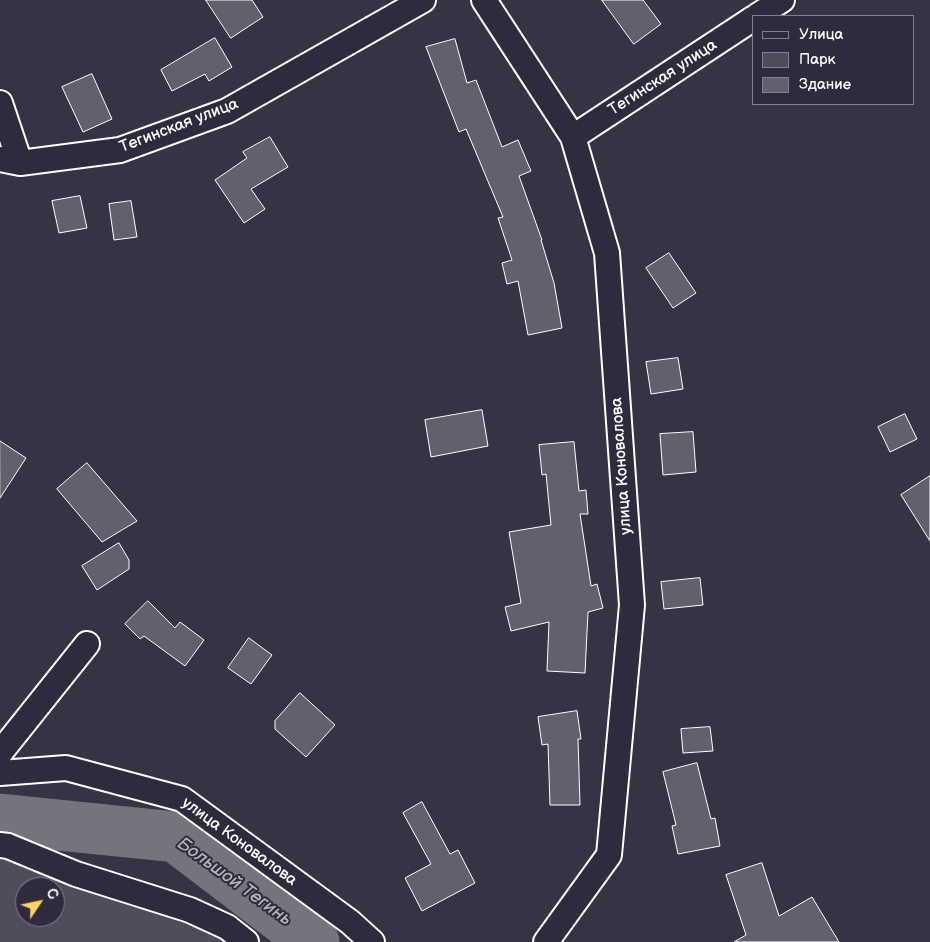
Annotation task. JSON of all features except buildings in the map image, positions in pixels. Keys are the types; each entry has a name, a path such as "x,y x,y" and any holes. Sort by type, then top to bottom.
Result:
{"street":[{"name":"Тегинская улица","path":"10,161 120,150 227,111 423,0"},
{"name":"улица Коновалова","path":"484,0 573,137 607,253 632,605 609,855 546,942"},
{"name":"Тегинская улица","path":"758,15 782,0"},
{"name":"Тегинская улица","path":"573,137 752,19"},
{"path":"0,103 10,161"},
{"path":"0,753 87,644"},
{"name":"улица Коновалова","path":"0,773 66,768 182,799 350,922 372,942"},
{"path":"0,845 8,846 76,874 190,910 227,927 246,942"}],"green space":[{"path":"0,855 174,910 232,942 0,942"}],"waterway":[{"name":"Большой Тегинь","path":"0,819 176,837 314,942"}]}
